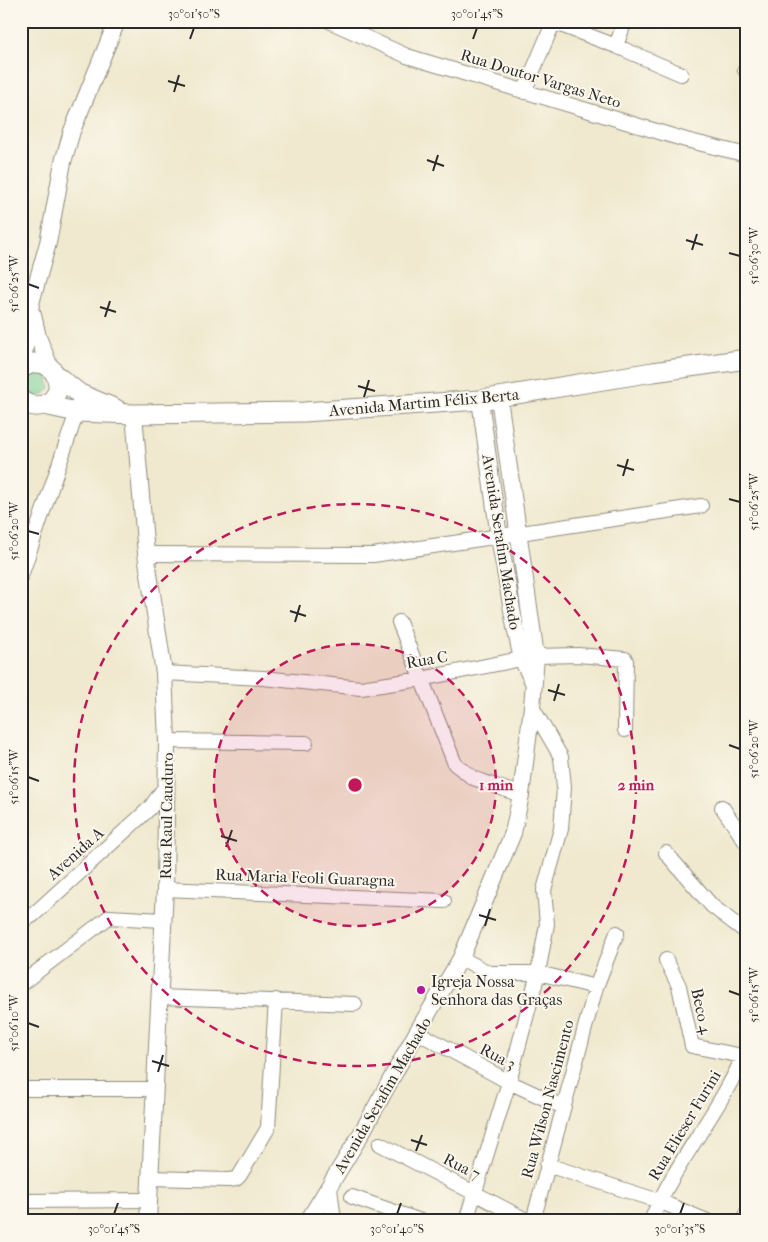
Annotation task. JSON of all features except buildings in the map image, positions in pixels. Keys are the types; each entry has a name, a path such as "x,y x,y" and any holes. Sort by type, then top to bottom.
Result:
{"main road":[{"name":"Avenida Martim Félix Berta","path":"30,405 78,403 131,414 304,412 499,398 653,372 747,359"},
{"path":"22,369 34,363 45,364 53,372 58,386 54,397 30,405"},
{"name":"Avenida Martim Félix Berta","path":"53,372 78,403"}],"street":[{"path":"22,369 31,303 48,243 63,162 72,131 117,21"},
{"name":"Rua Doutor Vargas Neto","path":"329,21 407,56 686,140 747,155"},
{"path":"616,46 625,21"},
{"path":"524,92 553,22 616,46 680,74"},
{"path":"31,303 38,336 53,372"},
{"name":"Avenida Serafim Machado","path":"308,1221 361,1134 461,958 513,833 521,795 532,707 533,682 529,658 518,534 499,398"},
{"name":"Avenida Serafim Machado","path":"480,400 499,537 529,658"},
{"path":"21,576 78,403"},
{"name":"Rua Raul Cauduro","path":"131,414 146,554 164,673 167,741 165,889 148,1221"},
{"path":"146,554 373,555 701,506"},
{"path":"399,622 455,764 473,778 521,795"},
{"name":"Rua C","path":"164,673 263,678 361,688 421,679 529,658 578,655 625,659 625,730"},
{"path":"466,1221 509,1082 538,973 547,924 544,890 561,829 564,788 561,757 532,707"},
{"path":"167,741 306,743"},
{"name":"Avenida A","path":"21,922 33,915 150,808 167,784"},
{"path":"150,808 167,806"},
{"path":"722,807 747,844"},
{"path":"666,853 712,906 742,929 747,930"},
{"name":"Rua Maria Feoli Guaragna","path":"165,889 444,901"},
{"path":"21,984 109,917 163,920"},
{"name":"Rua Wilson Nascimento","path":"533,1221 596,987 617,933"},
{"path":"461,958 489,973 538,973 596,987"},
{"name":"Beco 4","path":"666,960 679,986 692,1046 746,1053"},
{"path":"159,997 355,1004"},
{"path":"150,1178 229,1180 240,1176 268,1128 276,1000"},
{"name":"Rua 3","path":"418,1032 509,1082 563,1107"},
{"name":"Rua Elieser Furini","path":"651,1221 659,1201 719,1103 746,1053"},
{"path":"21,1089 154,1089"},
{"name":"Rua 7","path":"380,1144 528,1221"},
{"path":"547,1165 659,1201 707,1221"},
{"path":"329,1188 333,1221"},
{"path":"352,1197 421,1221"},
{"path":"21,1200 149,1200"},
{"path":"743,1221 747,1212"}],"green space":[{"path":"29,369 47,373 50,388 35,398 30,397 23,390 22,377"}],"place":[{"name":"Igreja Nossa Senhora das Graças","path":"421,990"}]}
